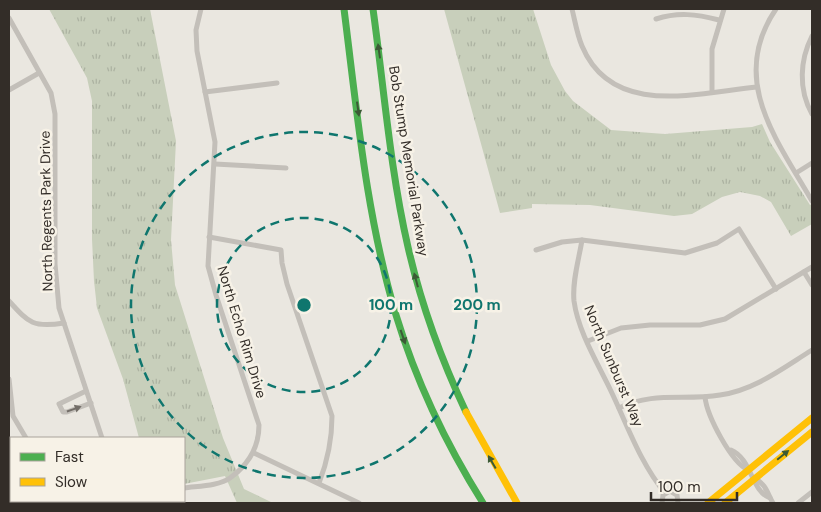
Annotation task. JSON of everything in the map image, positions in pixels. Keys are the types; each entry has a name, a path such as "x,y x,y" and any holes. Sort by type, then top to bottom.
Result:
{"main road":[{"path":"344,9 368,187 388,286 409,353 430,405 452,450 483,503"},
{"name":"Bob Stump Memorial Parkway","path":"373,9 398,188 411,260 422,300 439,352 458,397 491,460 518,503"},
{"path":"708,503 812,418"},
{"path":"725,503 812,432"}],"street":[{"name":"North Echo Rim Drive","path":"201,9 196,30 197,51 215,142 208,266 259,425 254,453"},
{"path":"572,9 582,45 589,59 614,84 624,90 650,96 757,87"},
{"path":"712,92 712,49 719,20 724,9"},
{"path":"776,9 760,46 756,71 761,109 771,133 812,200"},
{"path":"656,19 683,14 698,14 719,20"},
{"name":"North Regents Park Drive","path":"9,18 52,93 55,114 55,264 59,308 102,437"},
{"path":"812,36 804,55 802,72 803,92 812,114"},
{"path":"9,90 39,73"},
{"path":"205,92 277,82"},
{"path":"796,173 812,163"},
{"path":"215,164 286,168"},
{"path":"536,250 562,242 582,240 685,253 716,243 738,229 776,289"},
{"path":"209,237 282,250 282,263 287,284 332,416 332,439 319,483"},
{"name":"North Sunburst Way","path":"582,240 574,300 588,341 648,468 665,493 670,491 676,493 678,503"},
{"path":"588,341 608,332 635,326 712,323 740,312 812,266"},
{"path":"804,272 812,285"},
{"path":"9,301 34,325 64,324"},
{"path":"619,408 645,398 705,397 738,392 812,350"},
{"path":"9,379 13,416 25,437"},
{"path":"86,391 62,400 59,408 63,412 67,412 91,403"},
{"path":"705,397 711,421 742,467 763,483 770,492 772,501"},
{"path":"185,488 230,479 254,453 359,503"},
{"path":"798,503 812,492"},
{"path":"662,503 662,497 665,493"}],"green space":[{"path":"49,9 150,9 176,141 171,240 175,285 223,438 244,489 273,503 237,503 225,476 185,484 185,437 139,437 123,379 97,308 92,239 92,101 87,78"},
{"path":"444,9 533,9 551,65 565,91 573,101 611,130 665,134 752,127 762,124 770,142 810,205 812,204 812,224 791,236 771,202 760,196 740,192 722,197 692,214 674,216 590,205 532,204 532,208 500,213"}],"traffic: fast":[{"path":"344,9 358,124 370,201 377,239 396,315 413,364 433,412 469,481 483,503"},
{"path":"373,9 392,158 408,247 433,331 448,372 466,412"}],"traffic: slow":[{"path":"466,412 517,503"},
{"path":"708,503 812,418"},
{"path":"725,503 812,432"}]}
